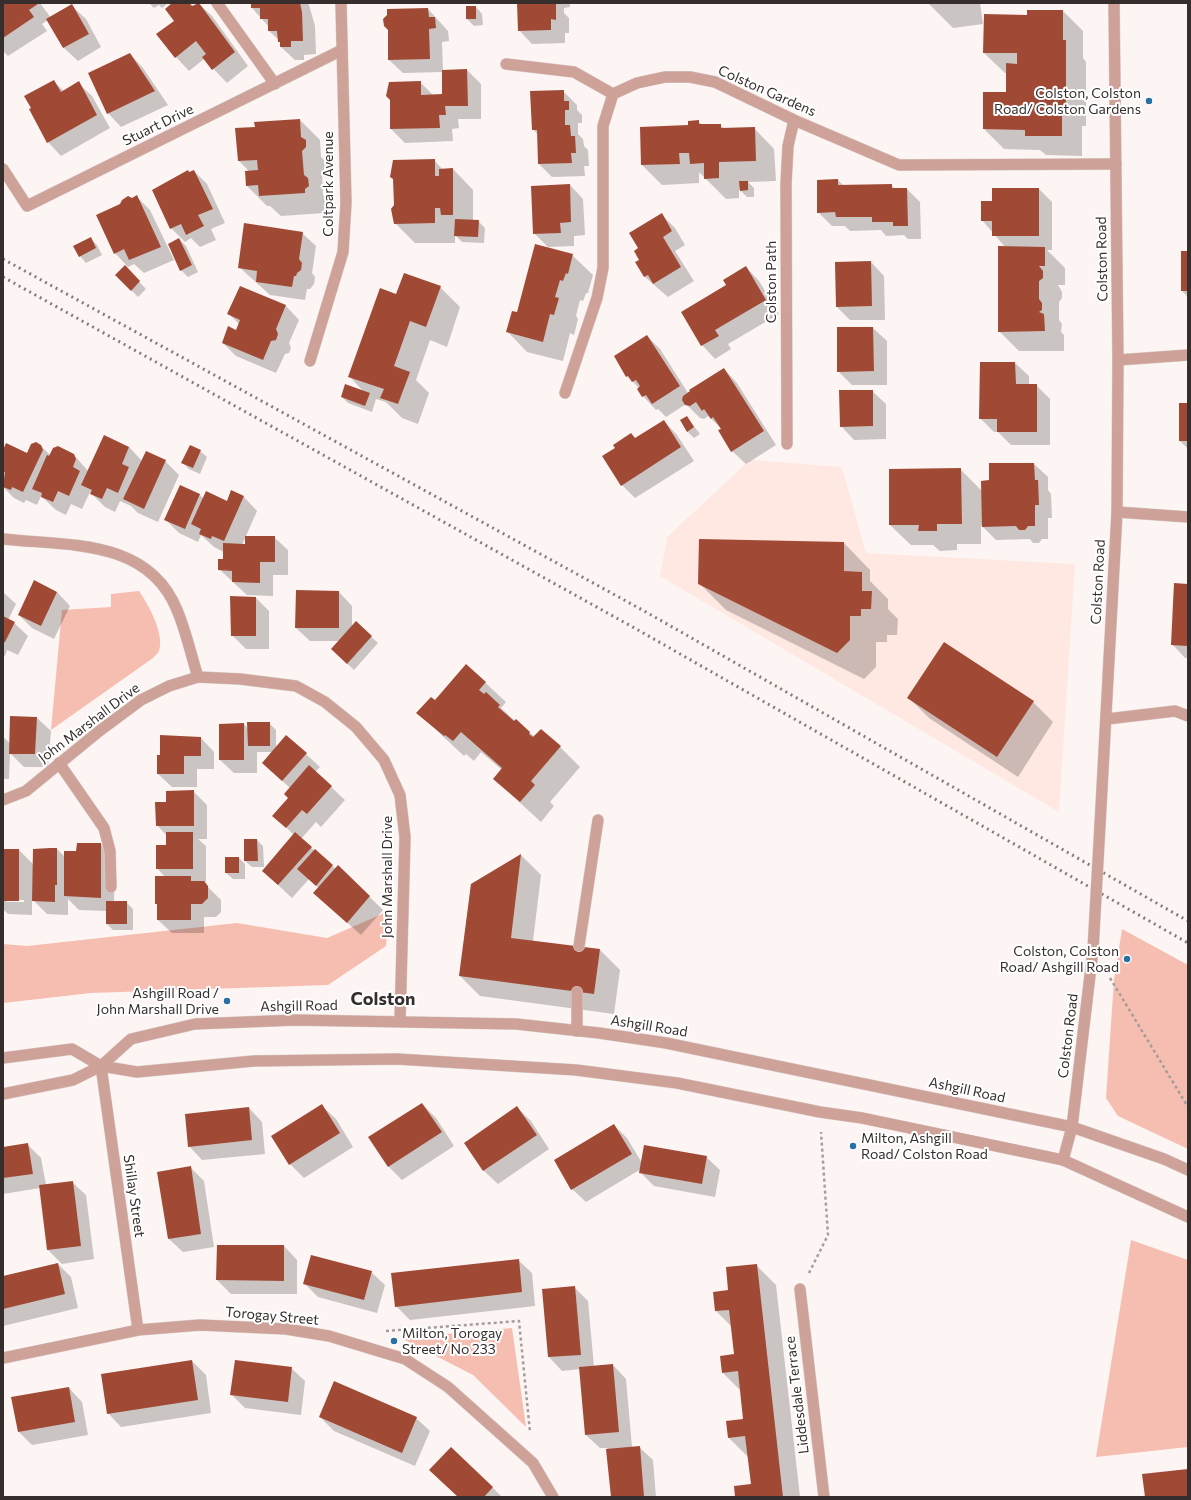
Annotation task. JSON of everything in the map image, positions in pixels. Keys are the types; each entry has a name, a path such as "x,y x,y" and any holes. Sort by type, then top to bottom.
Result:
{"street":[{"path":"217,3 275,84"},
{"name":"Coltpark Avenue","path":"310,361 343,252 346,203 341,3"},
{"name":"Colston Road","path":"1063,1160 1072,1127 1093,950 1107,719 1116,512 1118,360 1114,3"},
{"name":"Stuart Drive","path":"3,168 27,206 342,50"},
{"path":"506,64 574,72 613,94 603,126 603,268 597,298 565,394"},
{"name":"Colston Gardens","path":"613,94 637,83 665,78 690,77 715,82 794,120 899,165 1116,164"},
{"name":"Colston Path","path":"787,444 786,184 788,146 794,120"},
{"path":"1118,360 1188,355"},
{"path":"1116,512 1188,517"},
{"path":"3,539 80,545 113,552 140,563 163,584 177,609 198,676"},
{"name":"John Marshall Drive","path":"3,800 26,791 59,763 141,700 169,686 198,676 240,678 296,686 325,702 356,726 384,760 400,795 405,837 400,1021"},
{"path":"1107,719 1175,711 1188,716"},
{"path":"59,763 104,828 110,851 111,887"},
{"path":"579,946 598,820"},
{"path":"577,992 577,1031"},
{"name":"Ashgill Road","path":"3,1094 72,1080 101,1066 131,1039 195,1024 296,1020 516,1024 666,1043 1072,1127 1188,1170"},
{"path":"3,1058 72,1049 101,1066 137,1072 254,1061 397,1059 576,1070 677,1083 820,1112 862,1118 1063,1160 1188,1218"},
{"name":"Shillay Street","path":"101,1066 138,1330"},
{"name":"Liddesdale Terrace","path":"800,1289 824,1497"},
{"name":"Torogay Street","path":"3,1358 138,1330 200,1325 286,1329 329,1336 405,1358 448,1387 533,1463 553,1497"}],"path":[{"path":"1093,950 1188,1107"},
{"path":"800,1289 828,1235 820,1112"},
{"path":"384,1332 519,1321 533,1463"}],"shaded area":[{"path":"750,460 842,467 866,553 1075,564 1059,812 660,576 667,537"},
{"path":"139,591 147,603 158,628 160,636 159,652 153,658 51,730 62,610 111,607 111,594"},
{"path":"389,911 386,946 328,985 91,993 3,1003 3,944 27,946 237,923 327,938"},
{"path":"1122,929 1188,965 1188,1149 1118,1116 1106,1098 1114,980"},
{"path":"1131,1240 1188,1260 1188,1447 1096,1457"},
{"path":"512,1328 526,1427 473,1375 401,1338"}],"building":[{"path":"3,3 38,4 29,10 34,17 3,38"},
{"path":"172,3 189,3 192,6 199,3 235,52 212,70 202,57 206,54 196,41 175,58 156,34 174,21 165,9"},
{"path":"251,3 300,3 302,12 303,41 291,41 291,47 280,47 277,31 268,31 268,19 260,19 260,8 251,8"},
{"path":"517,3 556,3 556,20 551,19 551,30 518,31"},
{"path":"72,4 89,34 63,48 46,19"},
{"path":"466,6 476,6 476,19 466,19"},
{"path":"428,8 429,17 435,17 436,28 429,29 430,59 388,60 388,30 384,26 383,19 387,15 387,9"},
{"path":"1027,10 1063,10 1063,40 1066,40 1066,106 1062,106 1062,136 1025,136 1025,130 983,129 983,92 1006,92 1006,63 1017,64 1017,53 983,53 984,14 1027,15"},
{"path":"130,53 155,91 107,114 88,73"},
{"path":"467,69 468,106 445,106 446,115 439,115 440,128 390,129 390,100 386,96 389,82 421,81 421,95 442,94 442,70"},
{"path":"54,80 61,92 79,81 97,115 47,143 29,109 31,108 24,96"},
{"path":"564,90 564,101 569,101 569,110 565,110 565,125 570,125 571,136 575,136 576,153 571,153 572,163 538,164 537,130 532,130 530,91"},
{"path":"300,119 301,137 306,140 306,147 302,151 304,175 308,178 309,186 305,189 305,193 259,196 258,185 246,186 245,171 258,170 257,160 238,161 235,128 255,127 254,122"},
{"path":"699,120 699,124 721,124 721,128 755,127 756,161 719,162 719,178 704,179 704,163 690,164 689,153 679,153 680,164 641,165 640,127 688,125 688,121"},
{"path":"435,159 435,176 439,176 439,169 453,168 453,215 441,215 440,208 435,208 435,223 394,224 391,209 394,205 393,179 390,177 393,160"},
{"path":"188,170 189,172 194,170 213,209 198,215 204,226 186,235 181,224 170,229 152,190"},
{"path":"838,179 838,185 892,184 892,188 907,188 908,226 893,226 893,222 872,222 872,217 836,217 835,212 817,213 817,180"},
{"path":"739,181 748,181 748,190 740,191"},
{"path":"570,184 571,222 560,223 561,233 533,234 531,186"},
{"path":"992,188 1039,188 1039,236 992,236 992,221 981,221 981,201 992,201"},
{"path":"137,195 161,247 129,260 124,249 114,254 96,215 120,204 122,200 128,196 132,198"},
{"path":"662,213 672,231 663,237 681,267 653,284 648,275 644,277 635,262 639,260 634,251 638,248 629,233"},
{"path":"455,219 479,220 478,237 454,236"},
{"path":"244,223 303,232 299,259 302,263 301,270 296,276 294,276 292,287 256,282 257,271 238,268"},
{"path":"91,237 96,248 79,257 73,246"},
{"path":"179,238 192,265 180,271 168,244"},
{"path":"535,244 573,254 568,274 566,273 563,281 560,280 555,297 559,298 554,315 550,314 543,342 506,332 512,311 517,312"},
{"path":"998,246 1045,247 1045,266 1039,266 1043,271 1043,278 1039,281 1039,299 1042,303 1042,310 1039,312 1044,314 1045,331 998,332"},
{"path":"1181,251 1188,251 1188,291 1181,291"},
{"path":"871,261 872,306 836,307 835,262"},
{"path":"125,265 140,281 131,291 115,275"},
{"path":"746,266 766,300 715,330 719,336 701,346 681,312 726,285 723,280"},
{"path":"404,273 441,286 426,327 410,321 394,366 410,372 398,404 380,398 384,389 348,377 380,288 396,294"},
{"path":"240,286 286,305 276,329 278,334 276,340 271,341 263,360 222,343 228,326 236,330 240,320 227,314"},
{"path":"837,327 873,327 874,371 837,372"},
{"path":"647,335 680,386 652,404 646,395 642,397 637,389 640,386 636,380 632,382 628,376 626,377 614,356"},
{"path":"980,362 1015,362 1016,384 1037,384 1037,432 997,432 997,419 979,419"},
{"path":"724,368 764,431 731,452 718,430 721,429 713,417 711,419 704,409 702,411 696,402 690,406 685,405 682,400 683,396 690,391 689,390"},
{"path":"345,384 370,393 365,406 341,397"},
{"path":"839,390 873,390 873,426 840,427"},
{"path":"1179,403 1188,403 1188,441 1179,441"},
{"path":"687,416 694,427 687,432 680,420"},
{"path":"664,420 681,447 621,486 602,456 615,448 613,445 631,433 635,438"},
{"path":"104,435 129,447 122,464 129,467 118,493 107,488 102,499 90,494 92,490 81,485"},
{"path":"36,442 41,445 43,450 23,492 12,487 11,490 3,487 5,472 3,472 3,450 6,443 27,453 31,444"},
{"path":"190,445 201,450 193,468 181,463"},
{"path":"58,446 74,454 76,459 73,467 80,471 69,496 58,491 53,502 41,497 42,493 32,489 47,455 49,456 53,448"},
{"path":"146,451 166,460 144,509 123,499"},
{"path":"989,463 1034,463 1035,480 1038,480 1039,505 1035,505 1035,526 1028,526 1025,530 1019,530 1016,526 982,527 981,481 989,480"},
{"path":"961,468 962,524 937,524 937,531 918,531 919,525 889,525 889,469"},
{"path":"180,485 200,494 185,529 164,520"},
{"path":"231,490 244,496 224,541 212,536 211,539 199,534 201,529 191,524 206,491 227,501"},
{"path":"245,536 275,536 275,562 260,562 260,583 232,582 232,571 218,570 218,559 223,559 223,543 245,544"},
{"path":"699,539 844,542 844,571 862,572 862,591 872,591 871,609 861,609 861,616 850,616 850,640 837,653 698,584"},
{"path":"34,580 57,592 41,626 18,615"},
{"path":"1174,583 1188,584 1188,646 1171,645"},
{"path":"296,590 339,591 339,628 295,628"},
{"path":"230,596 256,597 256,636 231,636"},
{"path":"3,616 15,622 5,642 3,642"},
{"path":"356,621 372,636 347,664 331,649"},
{"path":"944,642 1034,701 997,757 907,698"},
{"path":"466,664 486,682 479,690 484,694 486,692 500,705 498,707 514,721 516,719 530,732 529,734 533,737 541,729 561,746 531,781 535,785 520,802 493,779 502,768 461,732 453,741 445,735 444,736 416,713 431,697 435,700"},
{"path":"10,716 37,717 35,754 9,754"},
{"path":"247,722 270,722 270,746 248,746"},
{"path":"244,723 244,760 219,760 219,724"},
{"path":"160,735 201,737 201,756 184,756 184,774 157,774 157,755 160,755"},
{"path":"286,735 307,753 282,781 262,763"},
{"path":"309,765 332,786 307,814 302,810 286,828 272,816 288,798 284,794"},
{"path":"194,790 194,826 156,826 155,802 166,802 166,791"},
{"path":"166,832 193,832 193,869 156,869 156,845 166,845"},
{"path":"295,832 312,847 278,885 262,871"},
{"path":"244,839 257,839 258,861 244,861"},
{"path":"77,843 101,843 101,898 64,896 64,851 76,851"},
{"path":"57,848 57,885 55,885 55,902 32,901 33,849"},
{"path":"3,849 19,849 19,901 3,901"},
{"path":"315,849 333,865 316,886 297,869"},
{"path":"521,854 511,938 600,949 594,994 459,976 471,884"},
{"path":"225,857 239,857 239,873 225,873"},
{"path":"338,865 370,896 347,923 313,893"},
{"path":"155,876 191,876 191,881 204,881 208,886 208,898 202,904 191,904 191,920 157,920 157,904 155,904"},
{"path":"106,901 127,901 127,924 106,924"},
{"path":"422,1103 442,1132 388,1167 368,1137"},
{"path":"322,1104 340,1133 289,1165 271,1136"},
{"path":"517,1106 537,1135 483,1171 464,1143"},
{"path":"249,1107 252,1140 188,1147 185,1114"},
{"path":"614,1124 632,1154 571,1190 554,1160"},
{"path":"28,1143 33,1174 3,1178 3,1147"},
{"path":"644,1145 707,1156 702,1184 639,1173"},
{"path":"191,1166 201,1234 168,1239 157,1172"},
{"path":"73,1181 81,1246 47,1250 39,1185"},
{"path":"217,1245 284,1245 284,1281 216,1280"},
{"path":"311,1255 372,1271 364,1300 303,1284"},
{"path":"519,1259 522,1292 395,1307 391,1273"},
{"path":"58,1263 65,1294 3,1309 3,1276"},
{"path":"757,1264 783,1497 735,1497 734,1486 751,1484 745,1436 728,1438 726,1421 743,1419 738,1371 722,1373 720,1356 734,1354 729,1310 715,1311 713,1292 728,1290 726,1267"},
{"path":"575,1286 581,1355 548,1357 542,1289"},
{"path":"192,1360 198,1400 107,1414 101,1374"},
{"path":"235,1360 292,1367 288,1402 230,1395"},
{"path":"613,1364 619,1432 585,1435 579,1367"},
{"path":"334,1381 417,1417 402,1453 319,1417"},
{"path":"69,1387 75,1422 18,1432 11,1397"},
{"path":"640,1446 644,1497 611,1497 606,1449"},
{"path":"451,1447 493,1487 484,1497 458,1497 429,1470"},
{"path":"1188,1469 1188,1497 1145,1497 1142,1474"}],"railway":[{"path":"3,259 646,612 1188,921"},
{"path":"3,277 638,630 1188,943"}],"place":[{"name":"Colston, Colston Road/ Colston Gardens","path":"1149,101"},
{"name":"Colston, Colston Road/ Ashgill Road","path":"1127,959"},
{"name":"Ashgill Road / John Marshall Drive","path":"227,1001"},
{"name":"Milton, Ashgill Road/ Colston Road","path":"853,1146"},
{"name":"Milton, Torogay Street/ No 233","path":"394,1341"}],"district":[{"name":"Colston","path":"383,999"}]}
